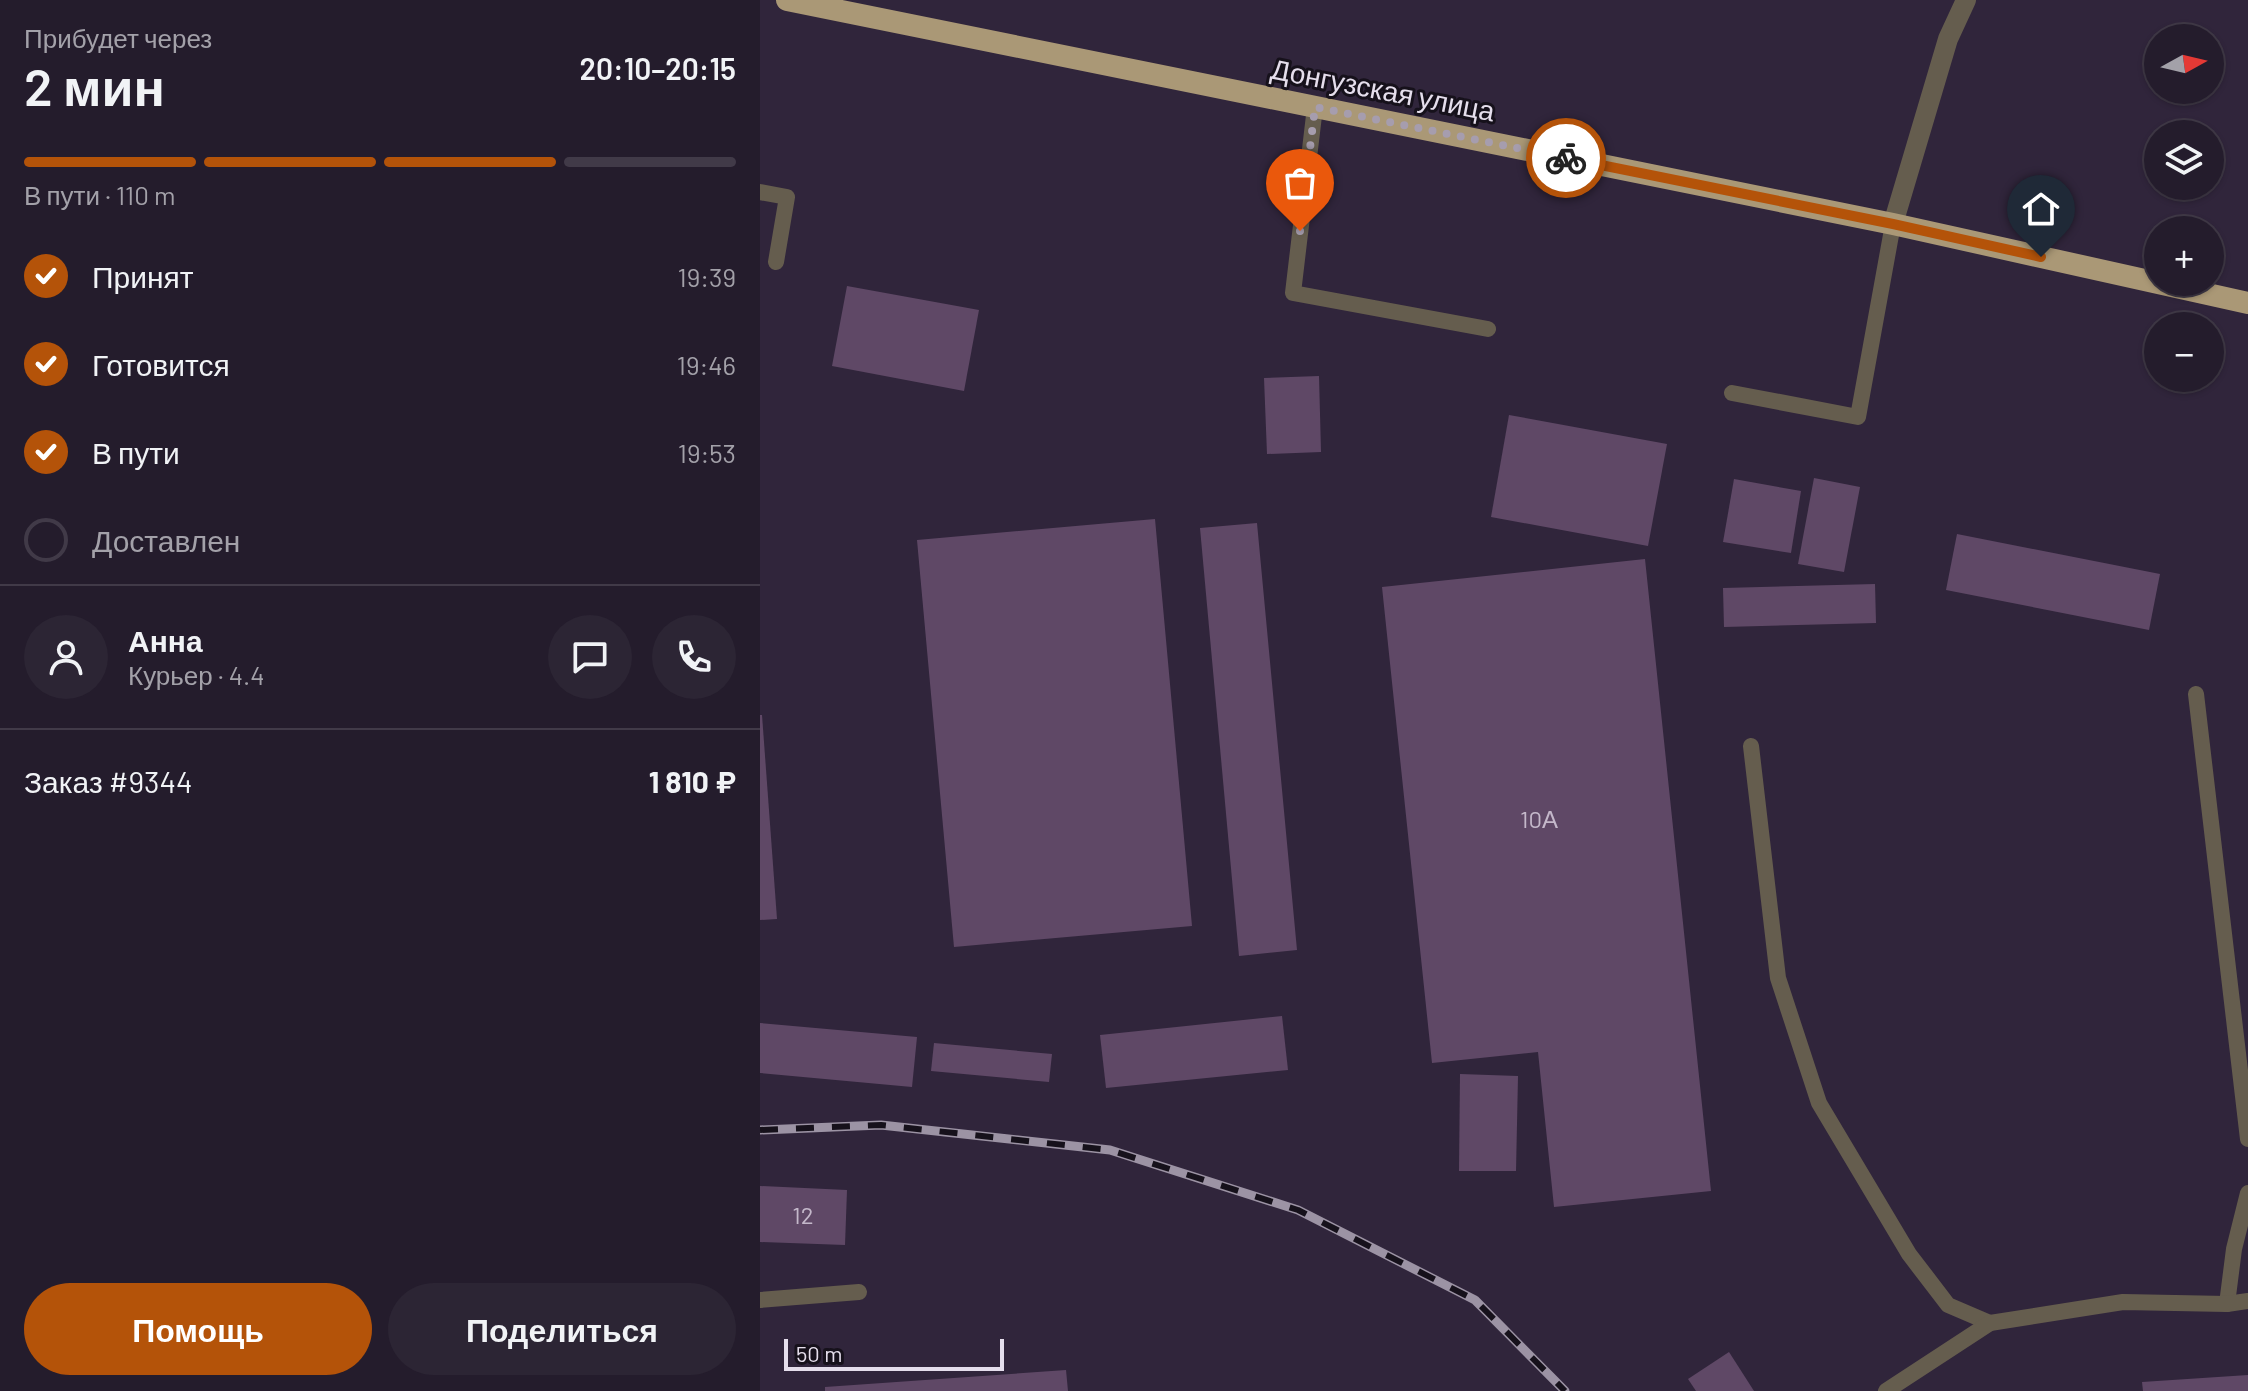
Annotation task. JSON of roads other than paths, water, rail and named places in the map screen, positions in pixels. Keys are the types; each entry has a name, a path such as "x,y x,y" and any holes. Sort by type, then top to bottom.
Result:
{"highway":[{"name":"Донгузская улица","path":"787,0 1893,224 2248,303"}],"street":[{"path":"1893,224 1948,39 1966,0"}],"lane":[{"path":"1315,107 1293,293 1488,329"},
{"path":"760,192 787,197 776,262"},
{"path":"1732,393 1858,417 1893,224"},
{"path":"2196,694 2248,1139"},
{"path":"1751,746 1778,978 1819,1103 1909,1254 1948,1305 1990,1323"},
{"path":"2227,1304 2234,1249 2248,1193"},
{"path":"760,1300 859,1292"},
{"path":"1886,1391 1990,1323 2123,1302 2227,1304 2248,1301"}],"railway":[{"path":"760,1130 881,1125 1110,1150 1298,1210 1475,1300 1565,1391"}]}
